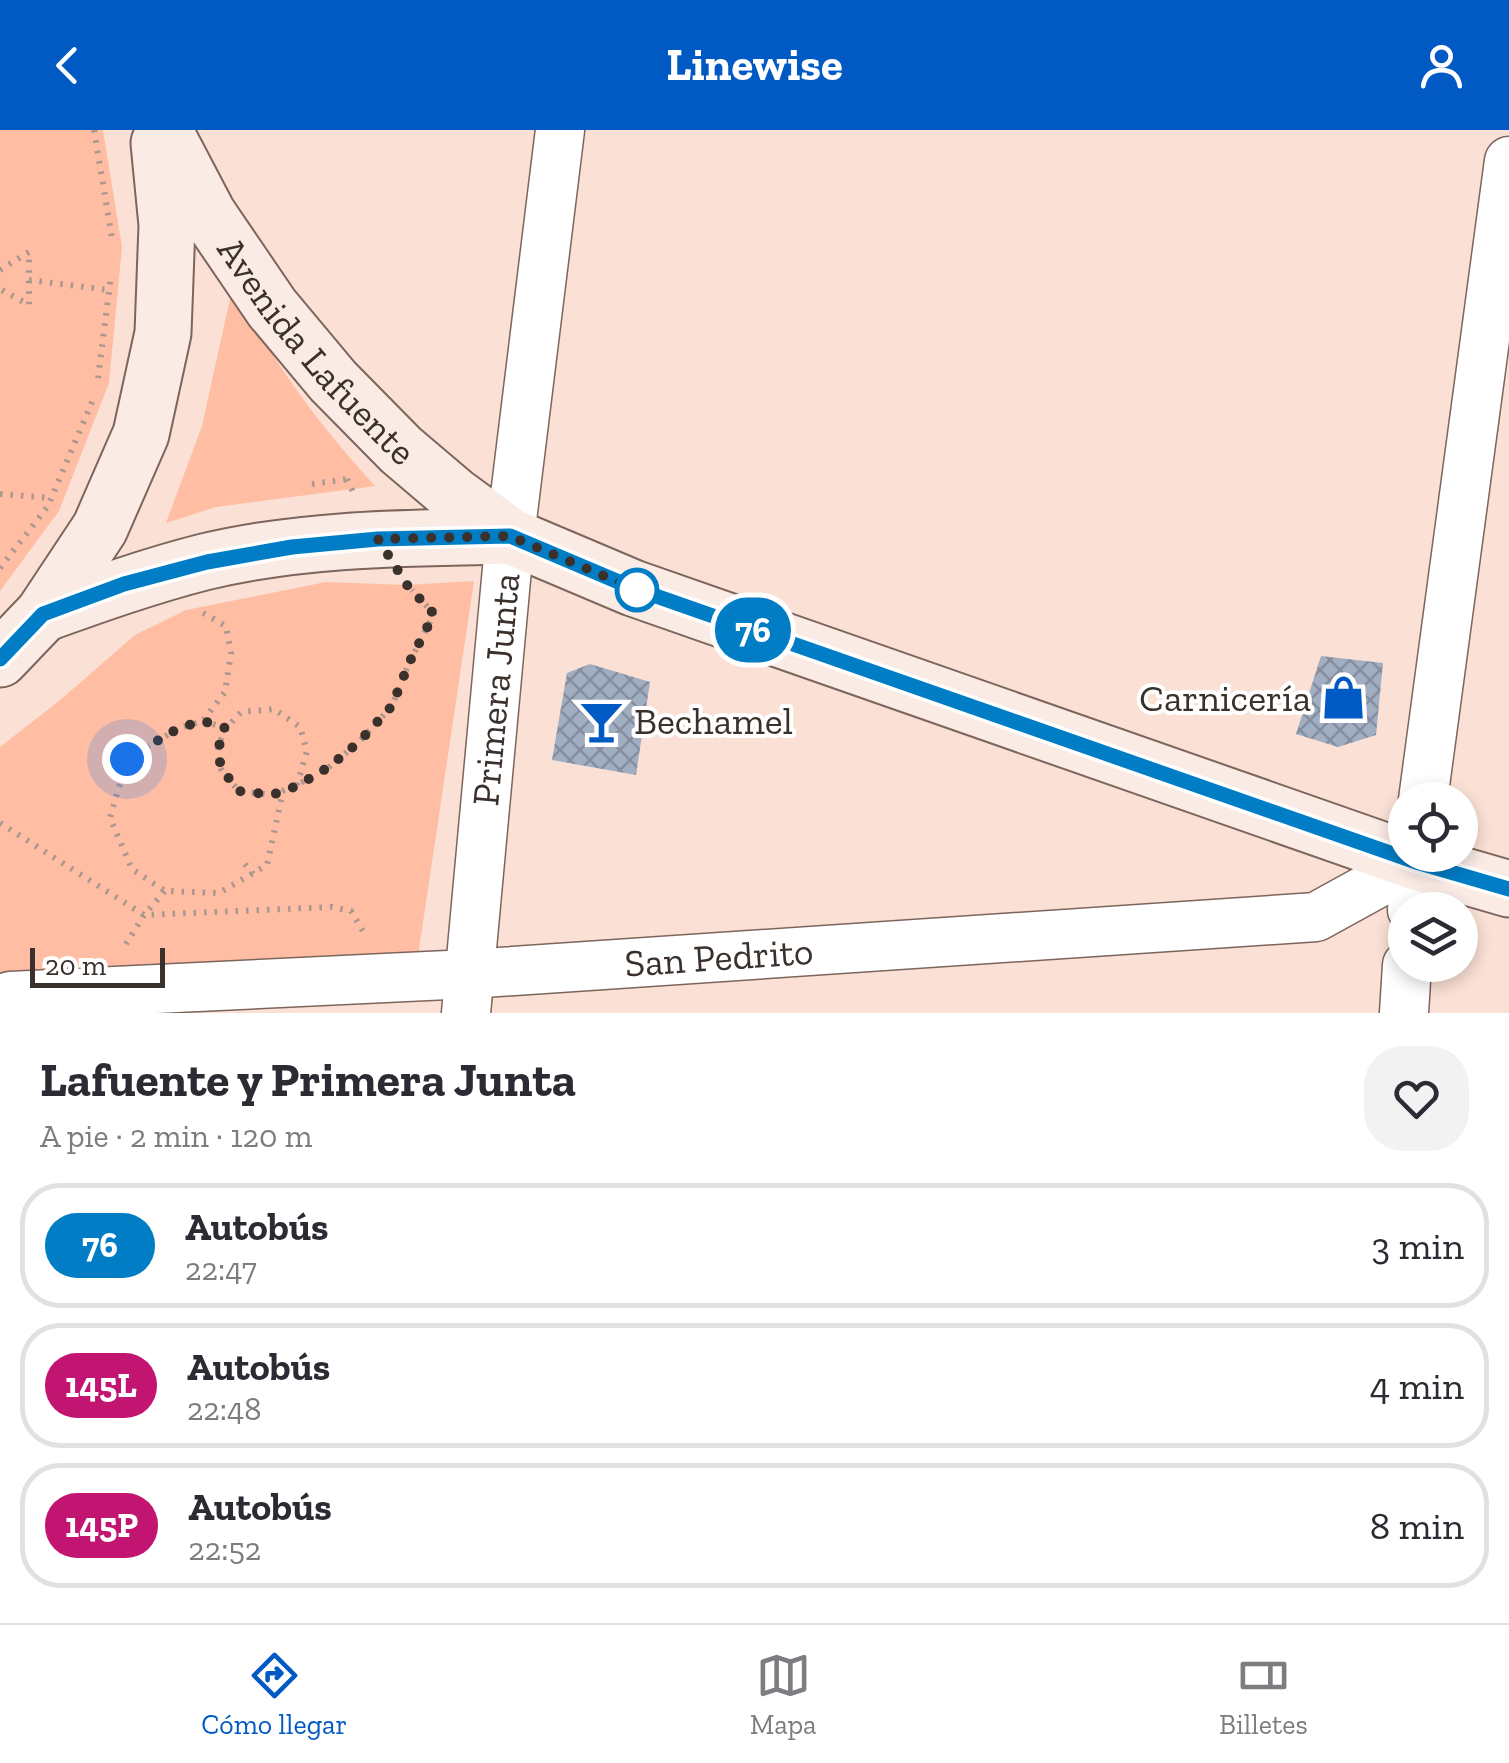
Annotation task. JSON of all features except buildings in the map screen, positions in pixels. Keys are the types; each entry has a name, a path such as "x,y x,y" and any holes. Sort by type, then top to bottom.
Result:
{"main road":[{"name":"Avenida Lafuente","path":"161,130 208,214 272,308 333,381 401,450 510,536 633,588 1415,876 1509,888"},
{"path":"0,659 43,614 100,528 140,434 164,333 167,224 161,130"},
{"name":"Avenida Lafuente","path":"43,614 124,584 207,562 292,547 378,539 510,536"}],"street":[{"name":"Primera Junta","path":"467,993 510,536 560,130"},
{"path":"1425,782 1509,161"},
{"name":"San Pedrito","path":"10,996 110,991 467,993 1316,916 1415,876"},
{"path":"1404,1013 1407,982"}],"path":[{"path":"94,130 114,251"},
{"path":"0,270 29,252 29,305 0,289"},
{"path":"0,568 48,506 96,392 112,270"},
{"path":"29,280 109,290"},
{"path":"297,786 308,751 300,727 274,709 242,712 225,728 219,743 221,770 239,791 272,795 297,786 329,767 359,742 392,706 434,614 407,585 347,479"},
{"path":"0,494 50,498"},
{"path":"193,607 226,626 230,653 224,692 203,721"},
{"path":"225,728 203,721 179,728 127,759 110,818 132,869 165,891 220,892 267,865 283,791"},
{"path":"127,759 136,767"},
{"path":"0,823 144,915 332,906 351,911 369,942"},
{"path":"245,864 254,874"},
{"path":"110,991 110,970 144,915 165,891"}],"shaded area":[{"path":"0,130 103,130 122,247 109,383 59,511 0,591"},
{"path":"233,285 297,390 375,486 216,507 166,523 202,426"},
{"path":"474,581 418,956 0,974 0,747 135,635 186,610 326,582 407,585"}],"bus line":[{"name":"76","path":"0,659 43,614 124,584 207,562 292,547 378,539 510,536 633,588 1416,862 1509,889"}],"place":[{"name":"Carnicería","path":"1344,698"},
{"name":"Bechamel","path":"601,721"}],"route":[{"path":"127,759 179,728 203,721 225,728 219,743 221,770 239,791 272,795 329,767 359,742 392,706 434,614 407,585 378,539 510,536 637,590"}]}
